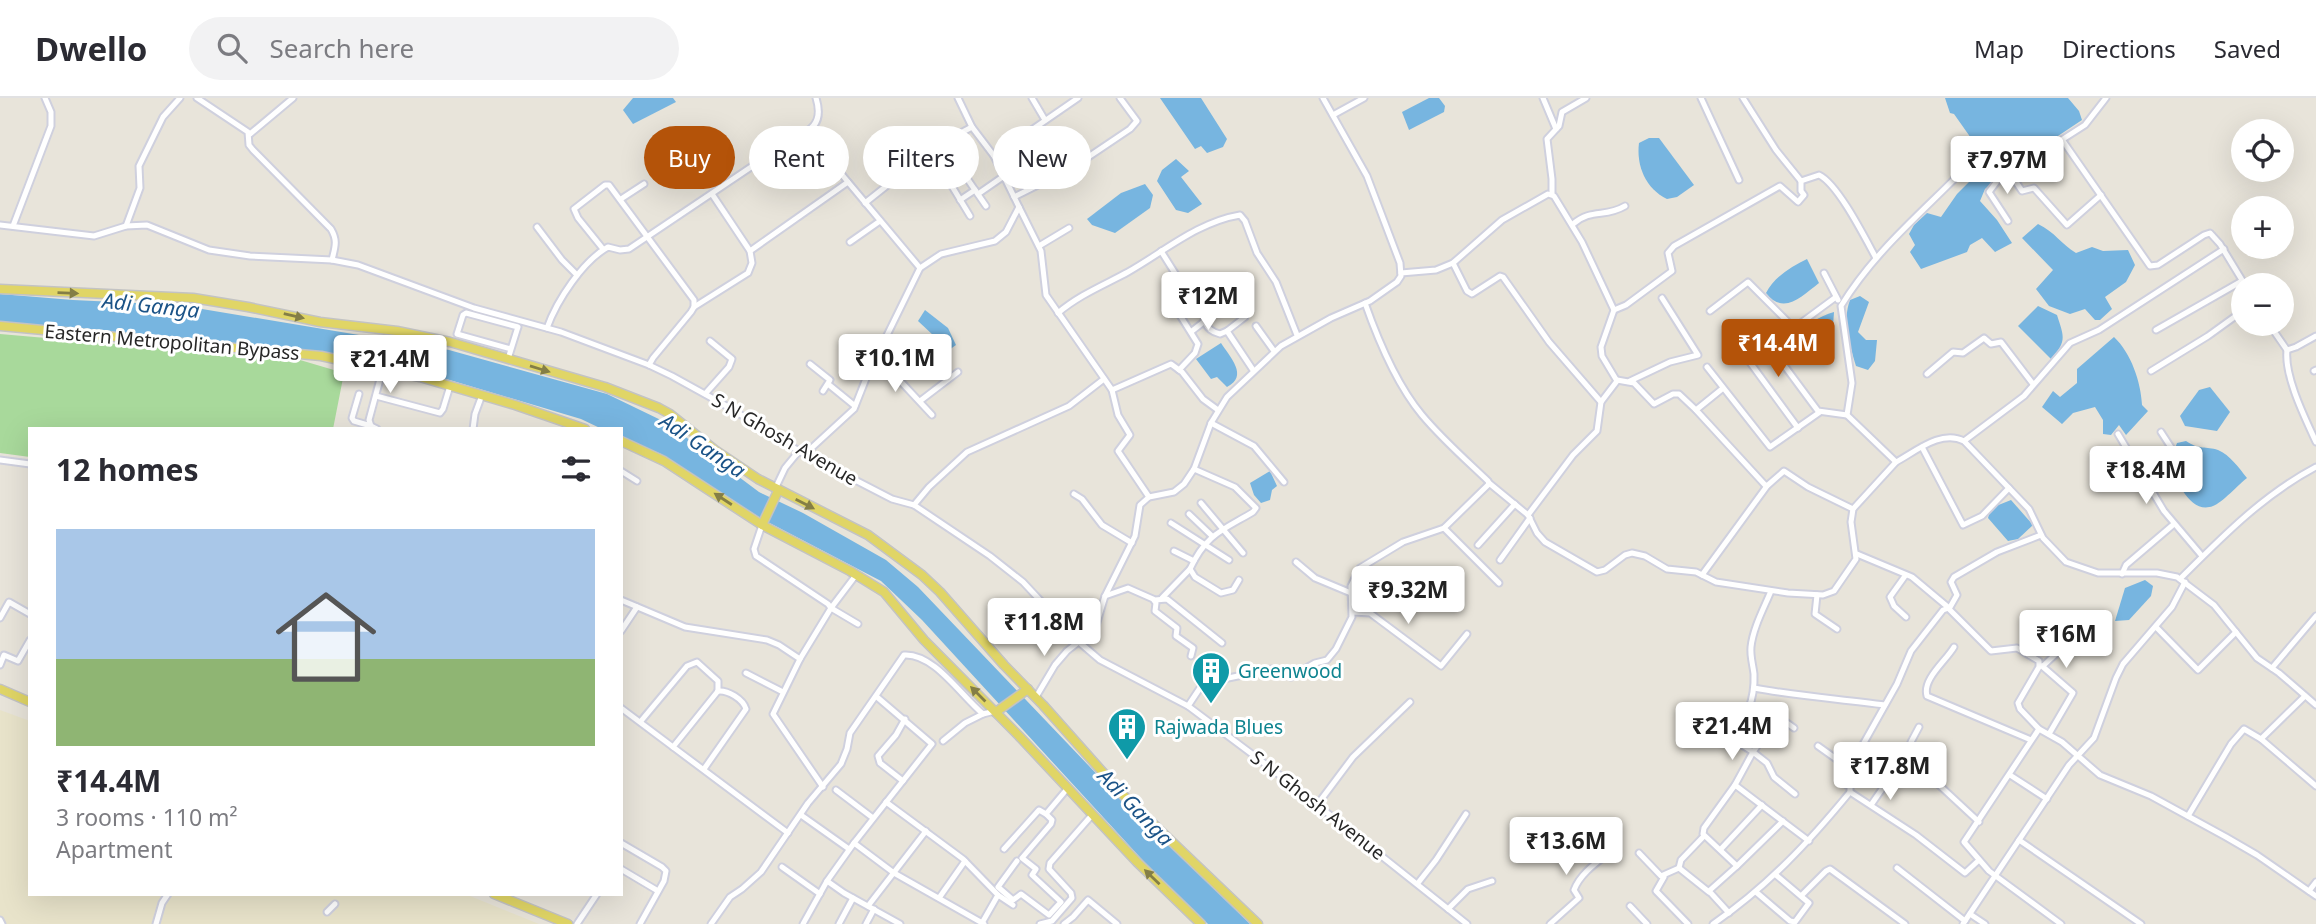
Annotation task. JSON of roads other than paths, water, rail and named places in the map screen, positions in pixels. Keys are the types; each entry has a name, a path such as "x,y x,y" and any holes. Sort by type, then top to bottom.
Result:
{"main road":[{"name":"Eastern Metropolitan Bypass","path":"0,289 212,301 320,322 410,334 605,387 670,414 715,450 777,490 868,535 936,587 1123,795 1258,924"},
{"name":"Eastern Metropolitan Bypass","path":"0,326 321,356 383,368 450,386 579,427"},
{"path":"623,442 664,461 884,592 924,640 1201,924"},
{"path":"763,522 777,490"},
{"path":"995,712 1028,688"},
{"path":"0,689 28,701"},
{"path":"499,896 568,924"}],"street":[{"path":"13,226 51,126 51,113 45,98"},
{"path":"126,226 140,188 139,166 163,117 180,98"},
{"path":"197,98 250,134"},
{"path":"293,98 250,134 249,142 253,150 321,218 336,238 332,260"},
{"path":"811,126 821,112 816,98"},
{"path":"958,98 972,126"},
{"path":"1032,98 1045,120"},
{"path":"1036,126 1078,98"},
{"path":"1014,197 1072,168 1135,125 1135,117 1120,98"},
{"path":"1036,697 1055,665 1095,629 1105,596 1135,536 1140,505 1149,497 1178,490 1188,480 1218,410 1273,351 1297,335 1365,303 1396,282 1401,273 1400,263 1367,176 1323,98"},
{"path":"1333,115 1364,98"},
{"path":"1543,98 1556,129"},
{"path":"1586,98 1562,112 1556,129 1546,143 1551,167 1552,194 1573,224 1614,310 1601,347 1602,356 1617,380"},
{"path":"1701,98 1739,180"},
{"path":"1614,310 1626,305 1672,271 1668,253 1674,246 1780,186 1798,202 1804,195 1801,181 1776,150 1743,98"},
{"path":"2008,221 1989,192 2007,172 2063,141 2088,121 2105,98"},
{"path":"979,136 993,155"},
{"path":"2063,141 2150,266 2158,265 2208,233 2213,235 2224,249 2238,273"},
{"path":"1841,306 1876,258 1975,158 1981,156 1989,159 2007,172 2022,191 2034,188 2067,225 2101,195"},
{"path":"547,328 577,275 603,249 610,247 624,250 648,237 749,169"},
{"path":"1801,181 1823,176 1845,205 1876,258"},
{"path":"960,200 993,182"},
{"path":"849,183 920,268"},
{"path":"621,199 644,184"},
{"path":"603,249 578,218 575,209 605,185 612,187 692,296 694,307"},
{"path":"750,251 838,189"},
{"path":"865,203 883,189"},
{"path":"954,189 970,216"},
{"path":"974,189 986,206"},
{"path":"1010,189 1039,246 1044,261 1046,295 1112,390 1118,415 1130,435 1118,451 1149,497"},
{"path":"649,365 694,307 748,272 752,263 750,251 712,194"},
{"path":"1401,273 1436,270 1453,264 1502,220 1545,194 1552,194"},
{"path":"1573,224 1585,215 1612,213 1625,206"},
{"path":"777,490 785,468 855,406 861,388 920,268 941,254 995,241 1006,232 1019,207"},
{"path":"1058,313 1075,299 1129,271 1198,229 1240,215 1245,221 1257,253 1276,282 1297,335"},
{"path":"850,242 880,221"},
{"name":"S N Ghosh Avenue","path":"0,225 94,236 126,226 147,225 223,253 332,260 372,269 474,308 547,328 649,365 705,394 802,452 892,499 914,505 1023,582 1079,642 1109,665 1188,706 1418,883 1467,924"},
{"path":"537,227 577,275"},
{"path":"1039,246 1069,228"},
{"path":"1964,440 2019,401 2073,340 2099,330 2224,249"},
{"path":"1161,251 1183,286 1184,291 1173,303 1199,345 1179,370"},
{"path":"1453,264 1467,291 1472,294 1500,276 1503,277 1555,350 1601,402"},
{"path":"1824,273 1841,306 1852,383 1847,415"},
{"path":"1710,310 1748,282 1794,328 1836,297"},
{"path":"2156,330 2231,290"},
{"path":"1192,331 1237,296"},
{"path":"1617,380 1630,381 1673,361 1698,355 1662,298"},
{"path":"1365,303 1377,334 1410,399 1440,435 1489,483 1529,516 1536,534 1545,542 1597,572 1605,570 1622,556 1632,553 1645,556 1667,569 1693,571 1716,582 1771,591 1828,594 1834,591 1849,572 1857,554 1852,522 1853,509 1896,463 1922,447 1947,437 1956,437 1964,440 2029,509 2041,535 2052,549 2071,565 2098,573 2161,573 2182,580 2214,605 2252,653 2316,705"},
{"path":"508,359 518,328 516,326 466,313 463,315 457,332 459,335 511,349"},
{"path":"1204,321 1208,329 1220,334 1245,317"},
{"path":"2151,371 2231,319"},
{"path":"1256,326 1273,351"},
{"path":"1227,331 1253,370"},
{"path":"2277,336 2287,350 2286,360 2294,387 2316,442"},
{"path":"2287,350 2316,336"},
{"path":"1927,374 1952,352 1963,353 1985,338 1991,344 2001,342 2033,384"},
{"path":"705,394 729,367 732,359 710,341"},
{"path":"1766,341 1820,412"},
{"path":"1738,346 1798,428"},
{"path":"877,356 932,415"},
{"path":"810,364 829,379 822,391"},
{"path":"1112,390 1171,365 1179,370 1198,394 1218,410"},
{"path":"1707,367 1768,446 1775,445 1820,412 1847,415 1896,463"},
{"path":"373,427 369,420 383,368"},
{"path":"920,401 958,372"},
{"path":"914,505 929,487 967,452 1069,406 1104,379"},
{"path":"1500,560 1573,455 1597,431 1601,402 1617,380"},
{"path":"1630,381 1654,404 1677,393 1767,486"},
{"path":"828,384 855,406"},
{"path":"376,396 440,413 450,386"},
{"path":"1696,410 1722,389"},
{"path":"359,394 352,418 371,427"},
{"path":"475,427 482,396"},
{"path":"1211,423 1254,446 1284,482"},
{"path":"2146,481 2176,455 2161,432"},
{"path":"2118,434 2174,524 2202,556"},
{"path":"1922,447 1963,525 1982,516 2009,488"},
{"path":"0,460 28,464"},
{"path":"1897,868 1964,923 2047,799 2078,755 2094,738 2123,664 2178,598 2182,580 2202,556 2273,492 2316,467"},
{"path":"1191,656 1193,648 1176,636 1177,628 1155,611 1158,599 1190,569 1202,545 1212,536 1254,512 1255,507 1231,484 1194,469"},
{"path":"1702,575 1767,486 1784,471 1808,487 1853,509"},
{"path":"623,472 637,481"},
{"path":"1188,706 1200,688 1209,682 1272,669 1291,677 1315,663 1324,661 1336,649 1350,623 1353,612 1350,593 1355,576 1366,563 1403,542 1444,528 1489,483"},
{"path":"1074,494 1082,499 1102,525 1132,543"},
{"path":"1201,503 1243,553"},
{"path":"1478,545 1515,504"},
{"path":"1189,514 1212,536"},
{"path":"763,522 754,549 756,556 802,584 831,608 858,624"},
{"path":"1171,523 1229,560"},
{"path":"2122,574 2126,565 2174,524"},
{"path":"1444,528 1499,583"},
{"path":"1713,924 1776,875 1850,792 1850,787 1840,780 1852,764 1905,669 1911,651 1957,595 1951,582 1954,577 1997,552 2041,535"},
{"path":"1174,551 1194,561"},
{"path":"1857,554 1912,577 1949,608 1989,649 1995,652 2021,649 2073,693 2049,734"},
{"path":"1296,562 1315,578 1350,593"},
{"path":"1190,569 1195,577 1220,593 1234,590 1239,580"},
{"path":"822,787 774,718 774,708 831,608 856,575"},
{"path":"1905,576 1890,597 1894,606 1906,617"},
{"path":"1105,596 1128,587 1158,599 1167,599 1222,643"},
{"path":"1729,738 1748,712 1754,688 1750,650 1752,639 1771,591"},
{"path":"1817,594 1815,614 1837,629"},
{"path":"623,601 685,626 767,640 800,659"},
{"path":"0,616 9,602 28,613"},
{"path":"623,628 636,607"},
{"path":"1353,612 1370,613 1441,666 1467,634"},
{"path":"2272,668 2316,616"},
{"path":"2156,627 2198,670 2236,632"},
{"path":"914,654 924,640"},
{"path":"0,664 2,653 18,662 28,644"},
{"path":"1954,647 1929,681 1927,696 2031,740"},
{"path":"2058,652 2042,666 2018,703 2020,709 2039,729 2078,755 2100,775 2139,790 2188,816 2257,855 2316,897"},
{"path":"710,924 730,897 751,883 761,872 841,764 848,749 850,733 904,655 914,654 929,662 983,714"},
{"path":"641,721 687,666 697,662 718,681 718,691 673,747"},
{"path":"2042,666 2053,673"},
{"path":"746,673 783,692"},
{"path":"1754,688 1885,705"},
{"path":"704,769 746,709 741,701 718,691"},
{"path":"803,924 849,849 932,744 877,696"},
{"path":"2261,739 2305,696"},
{"path":"1318,805 1362,747 1410,702"},
{"path":"623,709 788,833"},
{"path":"943,741 965,723 983,714 995,712"},
{"path":"1688,924 1656,891 1664,877 1679,868 1681,859 1704,836 1704,828 1777,719 1780,718 1794,728"},
{"path":"902,781 880,763 878,756 896,735 905,719"},
{"path":"1706,722 1767,763 1774,777 1795,794"},
{"path":"1871,805 1909,750 1910,742 1919,727"},
{"path":"2039,729 1964,842 1996,876 2061,924"},
{"path":"2188,816 2245,729 2261,739 2316,786"},
{"path":"1818,746 1848,767"},
{"path":"1909,750 1932,761 1937,770 1938,784 1979,821"},
{"path":"2010,775 2047,799"},
{"path":"1735,785 1809,841"},
{"path":"1046,814 1067,789"},
{"path":"836,790 873,818"},
{"path":"1850,792 1916,835 1965,873 1979,860"},
{"path":"886,802 965,861 998,895 1013,905"},
{"path":"1721,849 1762,805"},
{"path":"1004,849 1039,810 1052,820 1021,858 1036,869 1032,875 1061,902 1049,915 1021,894 1013,900 999,887 1017,861"},
{"path":"1418,883 1466,814"},
{"path":"801,815 849,849"},
{"path":"1040,924 1052,921 1072,898 1071,893 1049,869 1050,863 1092,815"},
{"path":"1709,892 1783,821"},
{"path":"866,924 871,907 926,831"},
{"path":"1704,836 1737,866"},
{"path":"2019,840 2141,924"},
{"path":"854,843 894,873 983,923 998,895"},
{"path":"623,844 662,867 666,876 640,924"},
{"path":"1550,924 1578,898 1574,890 1576,886 1609,852"},
{"path":"1639,853 1664,877"},
{"path":"939,898 965,861"},
{"path":"782,867 820,894"},
{"path":"1679,868 1709,892 1729,913"},
{"path":"1802,895 1830,869 1905,924"},
{"path":"623,870 658,891"},
{"path":"1756,892 1793,923 1809,905 1802,895 1776,875"},
{"path":"827,881 896,923"},
{"path":"1448,909 1468,889 1492,881"},
{"path":"2309,891 2316,882"},
{"path":"156,924 167,896"},
{"path":"577,924 596,896"},
{"path":"839,924 853,898"},
{"path":"1064,924 1088,900 1118,924"},
{"path":"327,912 335,904"},
{"path":"1630,906 1647,924"},
{"path":"1970,914 1984,924"}],"water":[{"path":"633,98 673,98 676,102 633,124 623,110"},
{"path":"1160,98 1201,98 1227,139 1223,147 1207,153 1201,146 1195,149"},
{"path":"1429,98 1439,98 1445,106 1444,112 1409,130 1402,112"},
{"path":"1945,98 2068,98 2079,111 2082,120 2028,156 2005,166 1995,157 1992,144 1978,148 1954,114 1950,113"},
{"path":"1649,138 1659,138 1694,185 1677,197 1667,199 1660,195 1644,176 1639,160 1639,143"},
{"path":"1176,159 1189,171 1181,177 1202,204 1188,213 1176,210 1157,181 1162,170"},
{"path":"1990,161 2003,173 1985,189 1980,201 2012,243 1995,252 1982,238 1970,245 1967,252 1921,269 1910,252 1915,245 1909,234 1914,225 1927,213 1941,217 1957,194"},
{"path":"1145,184 1153,195 1150,208 1115,233 1092,225 1087,219 1121,193"},
{"path":"2038,224 2076,253 2092,247 2103,251 2128,250 2135,265 2126,282 2105,297 2112,309 2100,320 2095,320 2085,309 2070,314 2049,306 2036,289 2053,270 2022,238"},
{"path":"1807,259 1819,283 1793,302 1779,303 1766,293 1784,273"},
{"name":"Adi Ganga","path":"0,294 178,305 449,350 607,394 667,423 759,492 803,513 886,560 918,587 1111,789 1250,924 1208,924 1148,866 922,620 881,581 762,519 661,454 623,438 623,427 598,427 581,419 443,378 315,351 0,324"},
{"path":"1860,296 1869,302 1858,332 1866,340 1877,340 1875,361 1868,370 1856,366 1847,325 1850,300"},
{"path":"2038,306 2057,315 2061,329 2062,343 2051,359 2018,326"},
{"path":"925,310 948,328 956,345 949,350 918,321"},
{"path":"1834,312 1832,341 1801,350 1799,338 1805,329"},
{"path":"2114,337 2130,359 2140,387 2142,405 2148,411 2126,435 2119,425 2111,435 2103,434 2103,420 2095,407 2073,413 2062,424 2042,407 2053,391 2060,397 2077,383 2077,369"},
{"path":"1221,343 1233,360 1237,372 1233,383 1227,387 1217,377 1211,379 1196,359"},
{"path":"2210,387 2230,412 2217,431 2185,426 2180,416 2199,390"},
{"path":"2186,441 2195,446 2222,452 2247,478 2213,506 2205,507 2191,501 2169,465 2177,443"},
{"path":"1270,471 1277,486 1272,490 1270,500 1261,503 1254,495 1250,483"},
{"path":"2011,500 2033,525 2018,539 2008,541 1988,518 1991,508"},
{"path":"2145,580 2153,586 2151,596 2129,620 2115,621 2125,588"}],"place":[{"name":"Greenwood","path":"1211,705"},
{"name":"Rajwada Blues","path":"1127,761"}]}
